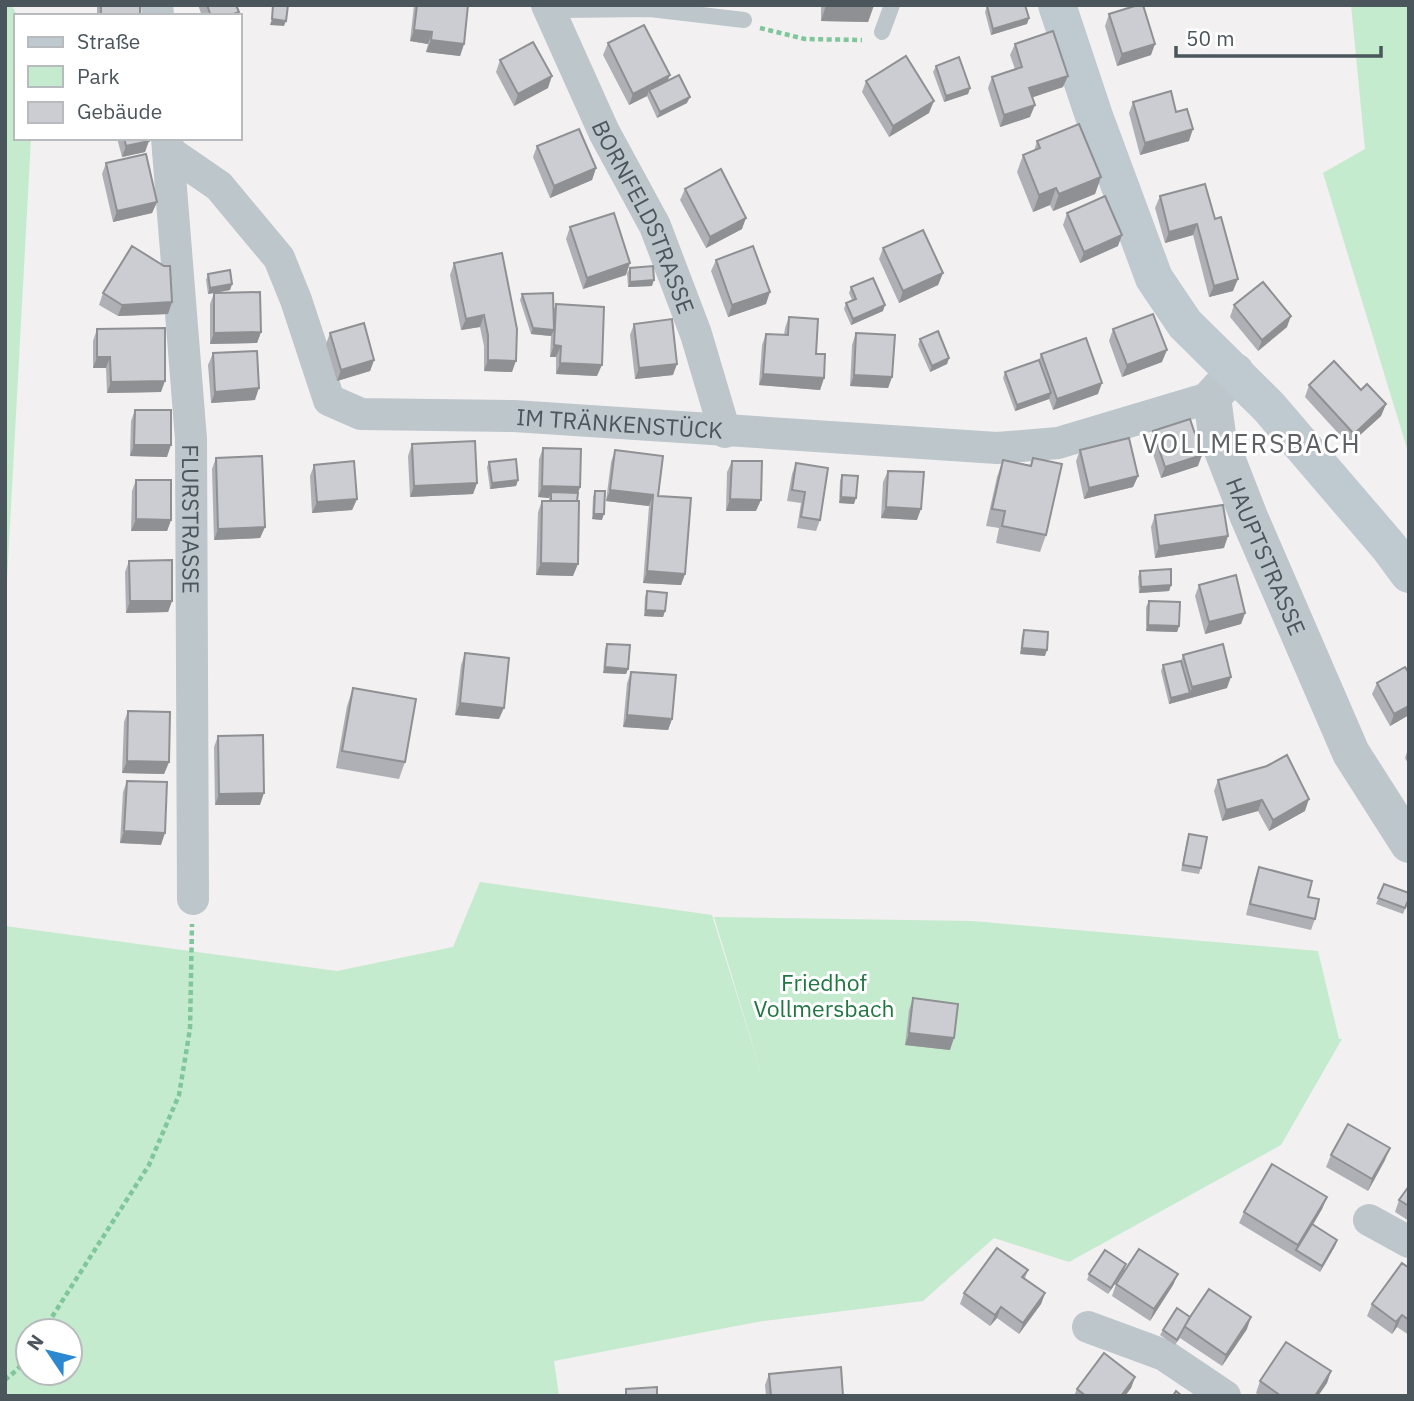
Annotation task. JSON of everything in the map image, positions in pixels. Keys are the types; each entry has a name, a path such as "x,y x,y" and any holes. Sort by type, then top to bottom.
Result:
{"main road":[{"path":"1057,5 1094,116 1154,278 1223,384 1269,407 1334,481 1409,574"}],"street":[{"name":"BORNFELDSTRASSE","path":"547,5 604,132 655,226 696,334 725,432"},
{"name":"IM TRÄNKENSTÜCK","path":"168,144 219,186 279,258 296,300 328,400 361,414 514,416 997,448 1058,443 1223,384"},
{"name":"FLURSTRASSE","path":"168,144 191,439 192,899"},
{"name":"HAUPTSTRASSE","path":"1223,384 1217,435 1249,517 1346,741 1409,844"},
{"path":"1369,1220 1409,1242"},
{"path":"1088,1327 1164,1355 1225,1396"}],"lane":[{"path":"554,5 561,10 650,9 744,20"},
{"path":"882,32 892,5"}],"path":[{"path":"744,20 759,28 805,39 877,40 882,32"},
{"path":"52,1317 149,1165 179,1096 190,1029 192,899"}],"green space":[{"path":"5,5 12,5 16,14 14,140 31,140 5,617"},
{"path":"1351,5 1409,5 1409,455 1323,173 1365,149"},
{"name":"Friedhof Vollmersbach","path":"480,882 712,915 763,1079 714,917 972,921 1318,951 1339,1039 1342,1039 1281,1145 1069,1262 994,1238 923,1301 757,1322 554,1361 559,1396 5,1396 5,926 337,971 453,947"}],"building":[{"path":"101,5 140,5 140,14 101,14"},
{"path":"207,5 236,5 239,12 234,14 210,14"},
{"path":"273,5 288,5 286,21 272,19"},
{"path":"417,5 468,5 464,44 431,40 432,32 414,30"},
{"path":"1025,5 1029,18 993,29 987,6"},
{"path":"1143,5 1155,44 1122,54 1109,14"},
{"path":"644,25 670,75 633,94 608,43"},
{"path":"1053,31 1068,76 1029,88 1035,105 1004,115 992,77 1022,67 1015,44"},
{"path":"533,42 552,76 518,94 500,60"},
{"path":"906,56 934,101 893,126 866,81"},
{"path":"959,57 970,88 946,96 936,66"},
{"path":"679,75 690,97 660,112 649,90"},
{"path":"1171,91 1176,112 1187,109 1193,129 1145,143 1133,102"},
{"path":"1079,124 1101,177 1059,194 1056,188 1039,195 1023,155 1040,148 1037,141"},
{"path":"579,129 596,168 554,186 537,146"},
{"path":"124,140 149,140 149,141 126,146"},
{"path":"146,154 157,202 117,211 106,163"},
{"path":"721,169 746,218 710,237 685,189"},
{"path":"1205,184 1215,219 1221,217 1238,279 1214,286 1197,224 1169,232 1160,196"},
{"path":"1105,196 1122,235 1084,252 1067,213"},
{"path":"614,213 630,263 587,278 570,227"},
{"path":"923,230 943,273 903,291 883,248"},
{"path":"132,246 164,266 170,266 172,302 122,305 103,293"},
{"path":"753,246 770,292 732,305 716,260"},
{"path":"502,253 517,329 516,361 488,360 488,335 484,315 466,319 454,263"},
{"path":"653,266 654,280 630,282 630,268"},
{"path":"230,270 232,284 210,288 208,274"},
{"path":"873,278 885,305 853,319 846,303 856,299 851,287"},
{"path":"1263,282 1291,316 1262,340 1234,305"},
{"path":"260,292 261,332 214,333 214,293"},
{"path":"553,293 554,330 533,328 522,294"},
{"path":"556,304 604,307 602,365 560,363 561,346 554,345"},
{"path":"1153,314 1167,350 1127,365 1113,329"},
{"path":"789,317 818,319 816,354 825,354 824,378 763,374 766,334 788,335"},
{"path":"672,319 677,364 639,368 634,324"},
{"path":"364,323 374,360 341,370 330,333"},
{"path":"165,328 165,381 111,382 110,357 97,357 97,329"},
{"path":"938,331 949,358 932,366 920,339"},
{"path":"856,333 895,335 892,377 854,375"},
{"path":"1086,338 1102,383 1057,399 1041,354"},
{"path":"257,351 259,388 215,392 213,353"},
{"path":"1039,360 1051,393 1017,405 1005,372"},
{"path":"1334,361 1361,390 1367,384 1386,404 1354,434 1309,385"},
{"path":"135,410 171,410 171,445 134,445"},
{"path":"1190,419 1202,455 1165,467 1153,431"},
{"path":"1129,438 1138,476 1089,488 1080,450"},
{"path":"475,441 477,483 414,486 412,444"},
{"path":"543,448 581,449 580,487 542,486"},
{"path":"615,450 663,456 658,496 691,498 685,574 647,571 653,495 610,490"},
{"path":"262,456 265,527 218,529 216,458"},
{"path":"1033,458 1062,464 1046,535 1002,526 1005,511 992,509 1003,460 1031,466"},
{"path":"516,459 518,480 492,483 489,462"},
{"path":"354,461 357,499 317,502 314,465"},
{"path":"732,461 762,461 761,500 730,499"},
{"path":"796,463 828,468 820,520 801,517 805,492 792,490"},
{"path":"888,471 924,472 921,509 886,507"},
{"path":"842,475 858,476 856,498 841,497"},
{"path":"136,480 171,480 171,520 136,519"},
{"path":"595,491 605,491 604,514 594,514"},
{"path":"551,492 578,493 577,501 551,501"},
{"path":"542,501 579,501 578,564 541,563"},
{"path":"1223,505 1228,536 1159,546 1155,515"},
{"path":"172,560 172,601 130,601 129,561"},
{"path":"1171,569 1171,585 1141,587 1140,571"},
{"path":"1236,575 1245,613 1209,622 1199,585"},
{"path":"647,591 667,593 665,611 646,610"},
{"path":"1149,601 1180,602 1179,626 1148,625"},
{"path":"1024,630 1048,632 1047,650 1022,648"},
{"path":"607,644 630,645 628,669 605,667"},
{"path":"1223,644 1231,677 1192,687 1183,655"},
{"path":"465,653 509,658 504,708 460,703"},
{"path":"1181,661 1190,693 1171,698 1163,665"},
{"path":"1405,667 1409,673 1409,706 1394,714 1377,683"},
{"path":"631,672 676,675 672,719 627,715"},
{"path":"353,688 416,699 405,762 342,751"},
{"path":"128,711 170,712 169,762 127,761"},
{"path":"263,735 264,793 219,794 218,736"},
{"path":"1287,755 1309,799 1273,820 1262,800 1226,810 1218,780 1267,766"},
{"path":"127,781 167,782 165,833 124,831"},
{"path":"1189,834 1207,837 1201,868 1183,865"},
{"path":"1259,867 1312,881 1308,897 1319,899 1315,919 1250,904"},
{"path":"1384,884 1409,893 1405,908 1378,898"},
{"path":"913,998 958,1004 954,1038 909,1033"},
{"path":"1348,1124 1390,1148 1372,1179 1331,1155"},
{"path":"1272,1164 1327,1197 1298,1245 1244,1212"},
{"path":"1409,1186 1409,1206 1399,1200"},
{"path":"1312,1224 1337,1240 1322,1266 1296,1250"},
{"path":"997,1248 1028,1270 1022,1277 1045,1293 1023,1323 1001,1307 995,1315 964,1293"},
{"path":"1139,1249 1178,1274 1154,1309 1116,1284"},
{"path":"1105,1250 1126,1264 1111,1288 1089,1274"},
{"path":"1402,1263 1409,1268 1409,1320 1402,1315 1396,1322 1372,1304"},
{"path":"1209,1289 1251,1317 1226,1355 1184,1326"},
{"path":"1177,1308 1190,1317 1177,1340 1163,1330"},
{"path":"1286,1342 1331,1371 1315,1396 1281,1396 1260,1381"},
{"path":"1104,1353 1135,1377 1121,1396 1086,1396 1077,1389"},
{"path":"841,1367 843,1396 771,1396 769,1374"},
{"path":"657,1387 657,1396 626,1396 626,1389"}],"district":[{"name":"VOLLMERSBACH","path":"1252,443"}]}
